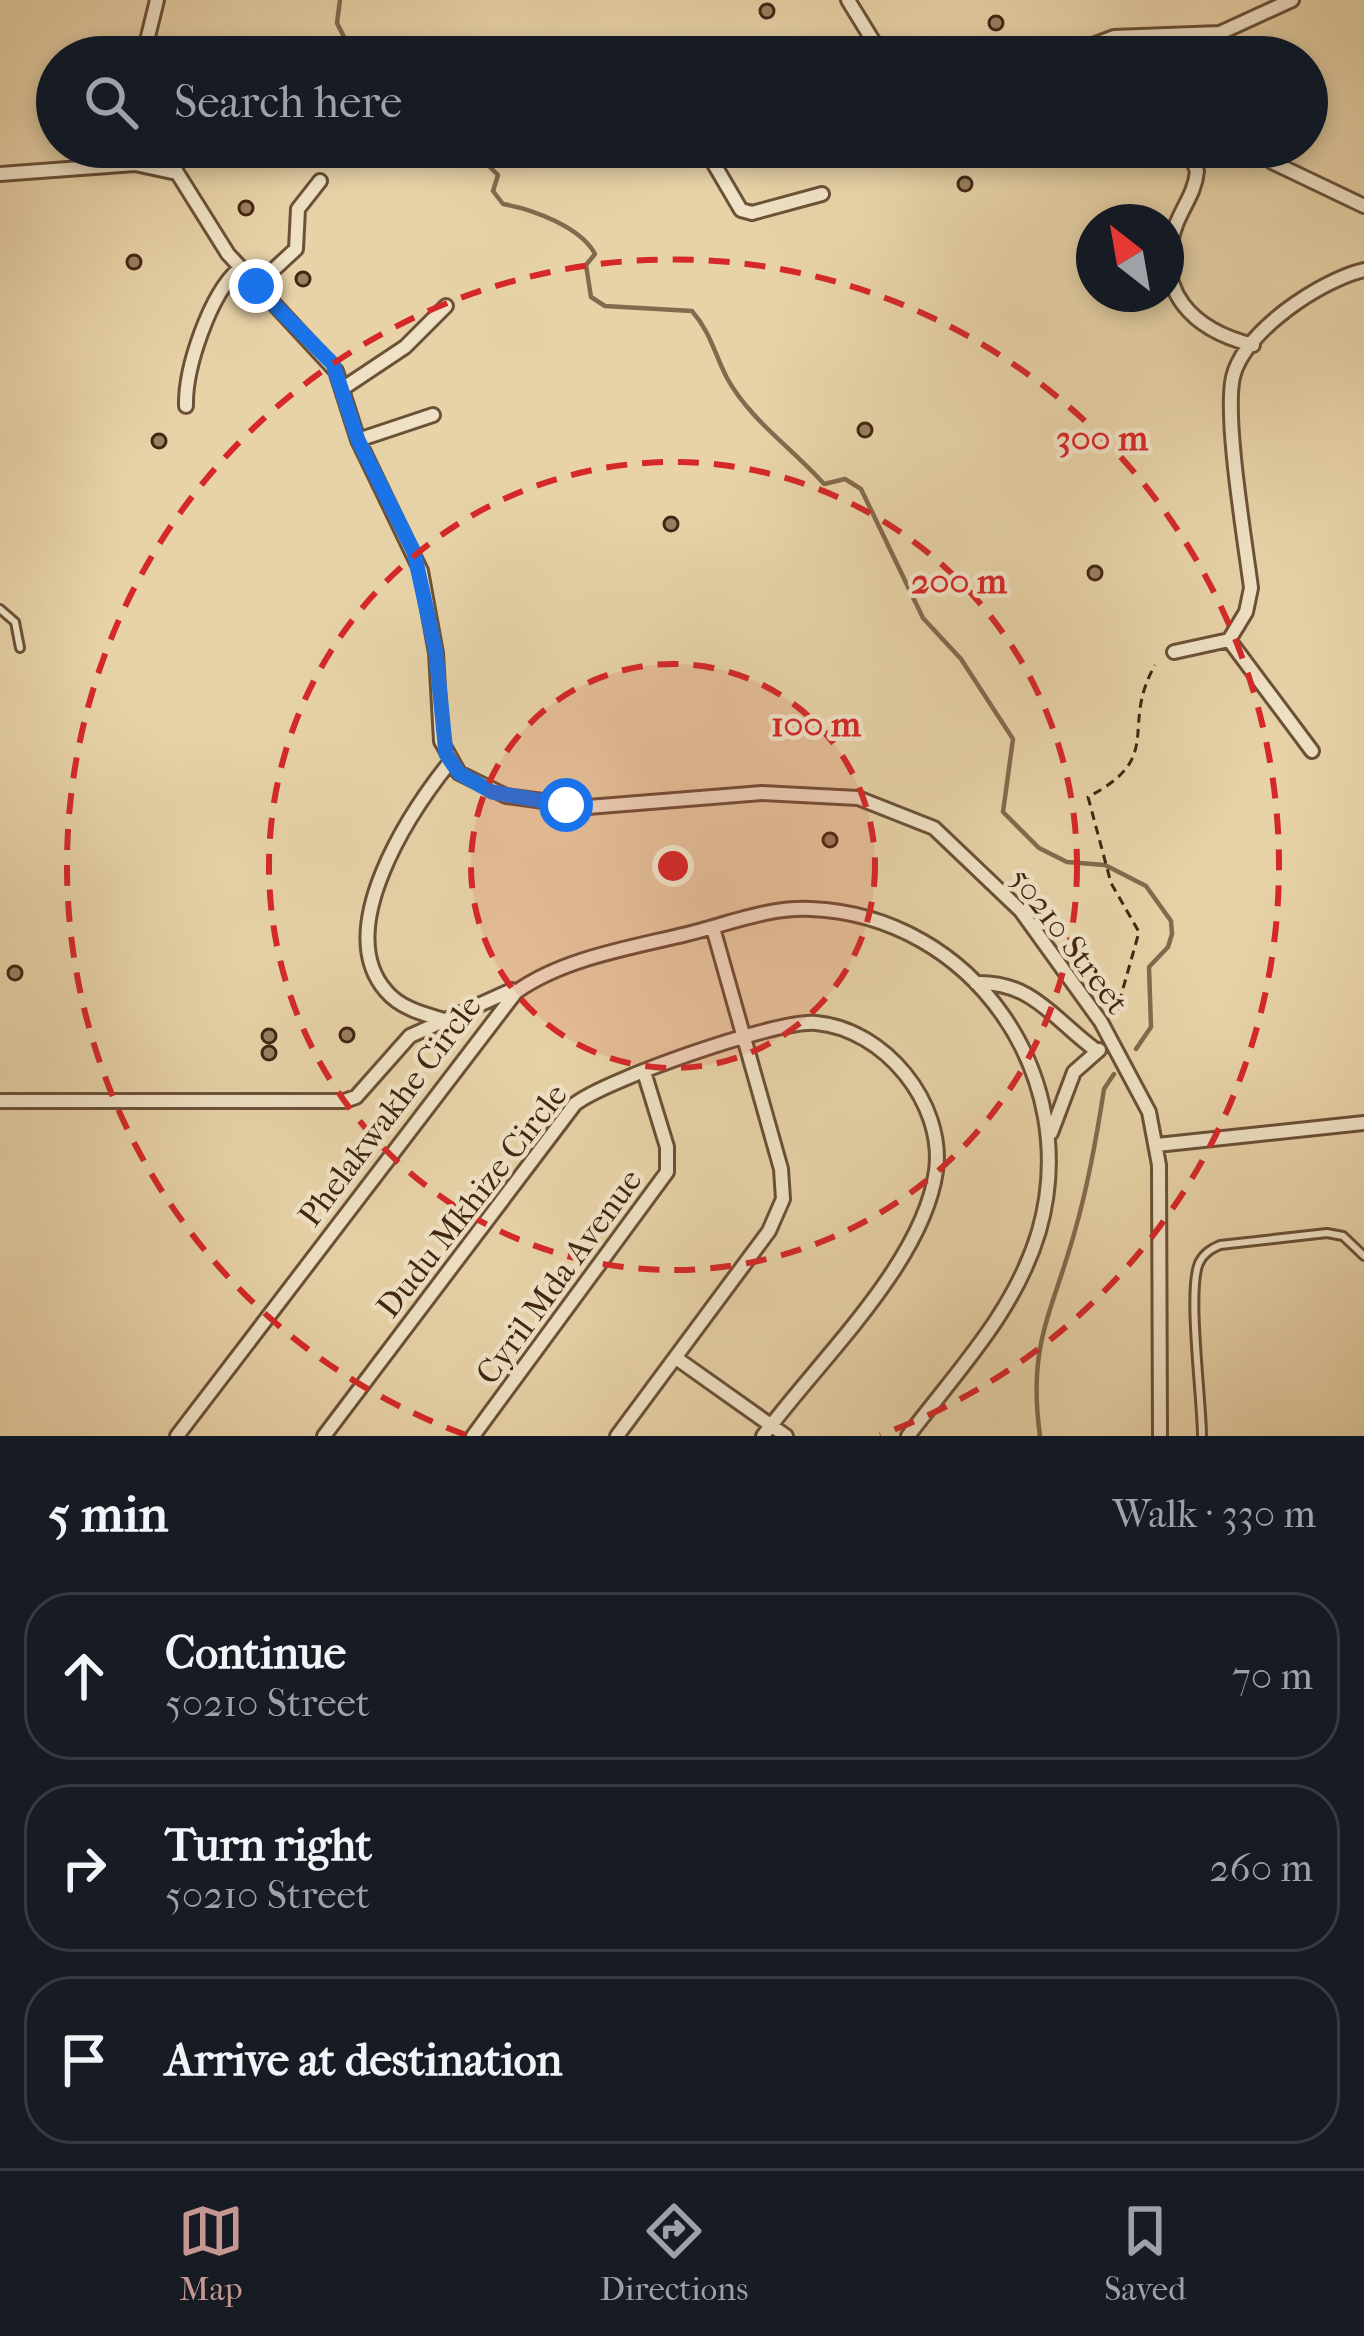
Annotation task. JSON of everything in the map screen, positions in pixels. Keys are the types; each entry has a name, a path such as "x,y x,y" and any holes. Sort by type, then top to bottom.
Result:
{"street":[{"path":"148,36 157,0"},
{"path":"848,0 870,36"},
{"path":"1140,36 1220,33 1292,0"},
{"path":"0,174 80,168"},
{"path":"154,168 173,172"},
{"path":"171,168 239,269 328,357 358,440 421,571 436,653 440,741 450,762 389,854 379,882 369,955 387,993 445,1021"},
{"path":"716,168 741,210 768,210 822,194"},
{"path":"1196,168 1173,237 1180,304 1200,324 1253,345"},
{"path":"1285,168 1364,206"},
{"path":"256,286 296,249 298,209 320,181"},
{"path":"186,406 188,370 214,298 239,269"},
{"path":"1174,652 1229,640 1246,612 1251,588 1232,381 1253,345 1317,286 1364,270"},
{"path":"342,389 405,347 446,306"},
{"path":"358,440 433,415"},
{"path":"1229,640 1312,751"},
{"name":"50210 Street","path":"450,762 492,792 542,802 641,807 742,795 858,798 934,828 988,873 1021,911 1110,1040 1149,1112 1157,1145 1160,1436"},
{"name":"Phelakwakhe Circle","path":"177,1436 497,1012 529,983 586,961 791,909 832,910 914,939 976,983 1029,1054 1044,1094 1049,1140 1040,1228 1017,1288 908,1436"},
{"path":"617,1436 769,1231 783,1199 782,1169 712,928"},
{"path":"0,1100 344,1101 367,1086 400,1043 529,983"},
{"path":"976,983 1013,986 1031,995 1096,1051"},
{"name":"Dudu Mkhize Circle","path":"324,1436 563,1118 591,1091 743,1039 810,1022 861,1039 909,1078 923,1098 937,1156 929,1203 911,1242 767,1431"},
{"path":"1049,1140 1074,1072 1110,1040"},
{"name":"Cyril Mda Avenue","path":"473,1436 668,1172 667,1147 644,1072"},
{"path":"1157,1145 1364,1123"},
{"path":"676,1358 767,1431 786,1436"}],"lane":[{"path":"0,609 15,622 20,648"},
{"path":"1202,1436 1196,1287 1207,1252 1220,1245 1328,1233 1343,1237 1364,1256"}],"path":[{"path":"1110,1040 1139,932 1111,883 1088,797 1132,766 1139,750 1136,717 1142,689 1155,665"}],"building":[{"path":"767,4 774,11 767,18 760,11"},
{"path":"996,16 1003,23 996,30 989,23"},
{"path":"965,177 972,184 965,191 958,184"},
{"path":"246,201 253,208 246,215 239,208"},
{"path":"134,255 141,262 134,269 127,262"},
{"path":"303,272 310,279 303,286 296,279"},
{"path":"865,423 872,430 865,437 858,430"},
{"path":"159,434 166,441 159,448 152,441"},
{"path":"671,517 678,524 671,531 664,524"},
{"path":"1095,566 1102,573 1095,580 1088,573"},
{"path":"830,833 837,840 830,847 823,840"},
{"path":"15,966 22,973 15,980 8,973"},
{"path":"347,1028 354,1035 347,1042 340,1035"},
{"path":"269,1029 276,1036 269,1043 262,1036"},
{"path":"269,1046 276,1053 269,1060 262,1053"}],"waterway":[{"path":"340,0 337,23 344,36"},
{"path":"491,168 498,175 493,191 503,204 555,221 588,244 595,254 586,265 591,297 605,306 692,311 727,378 760,421 824,484 845,479 861,489 923,618 961,659 1013,739 1003,812 1039,848 1067,862 1105,865 1146,886 1171,921 1168,947 1149,967 1151,1027 1136,1049"},
{"path":"1040,1436 1037,1376 1044,1328 1081,1210 1104,1089 1114,1074"}],"route":[{"path":"256,286 333,364 358,440 414,552 436,653 440,741 452,766 492,792 566,805"}]}
